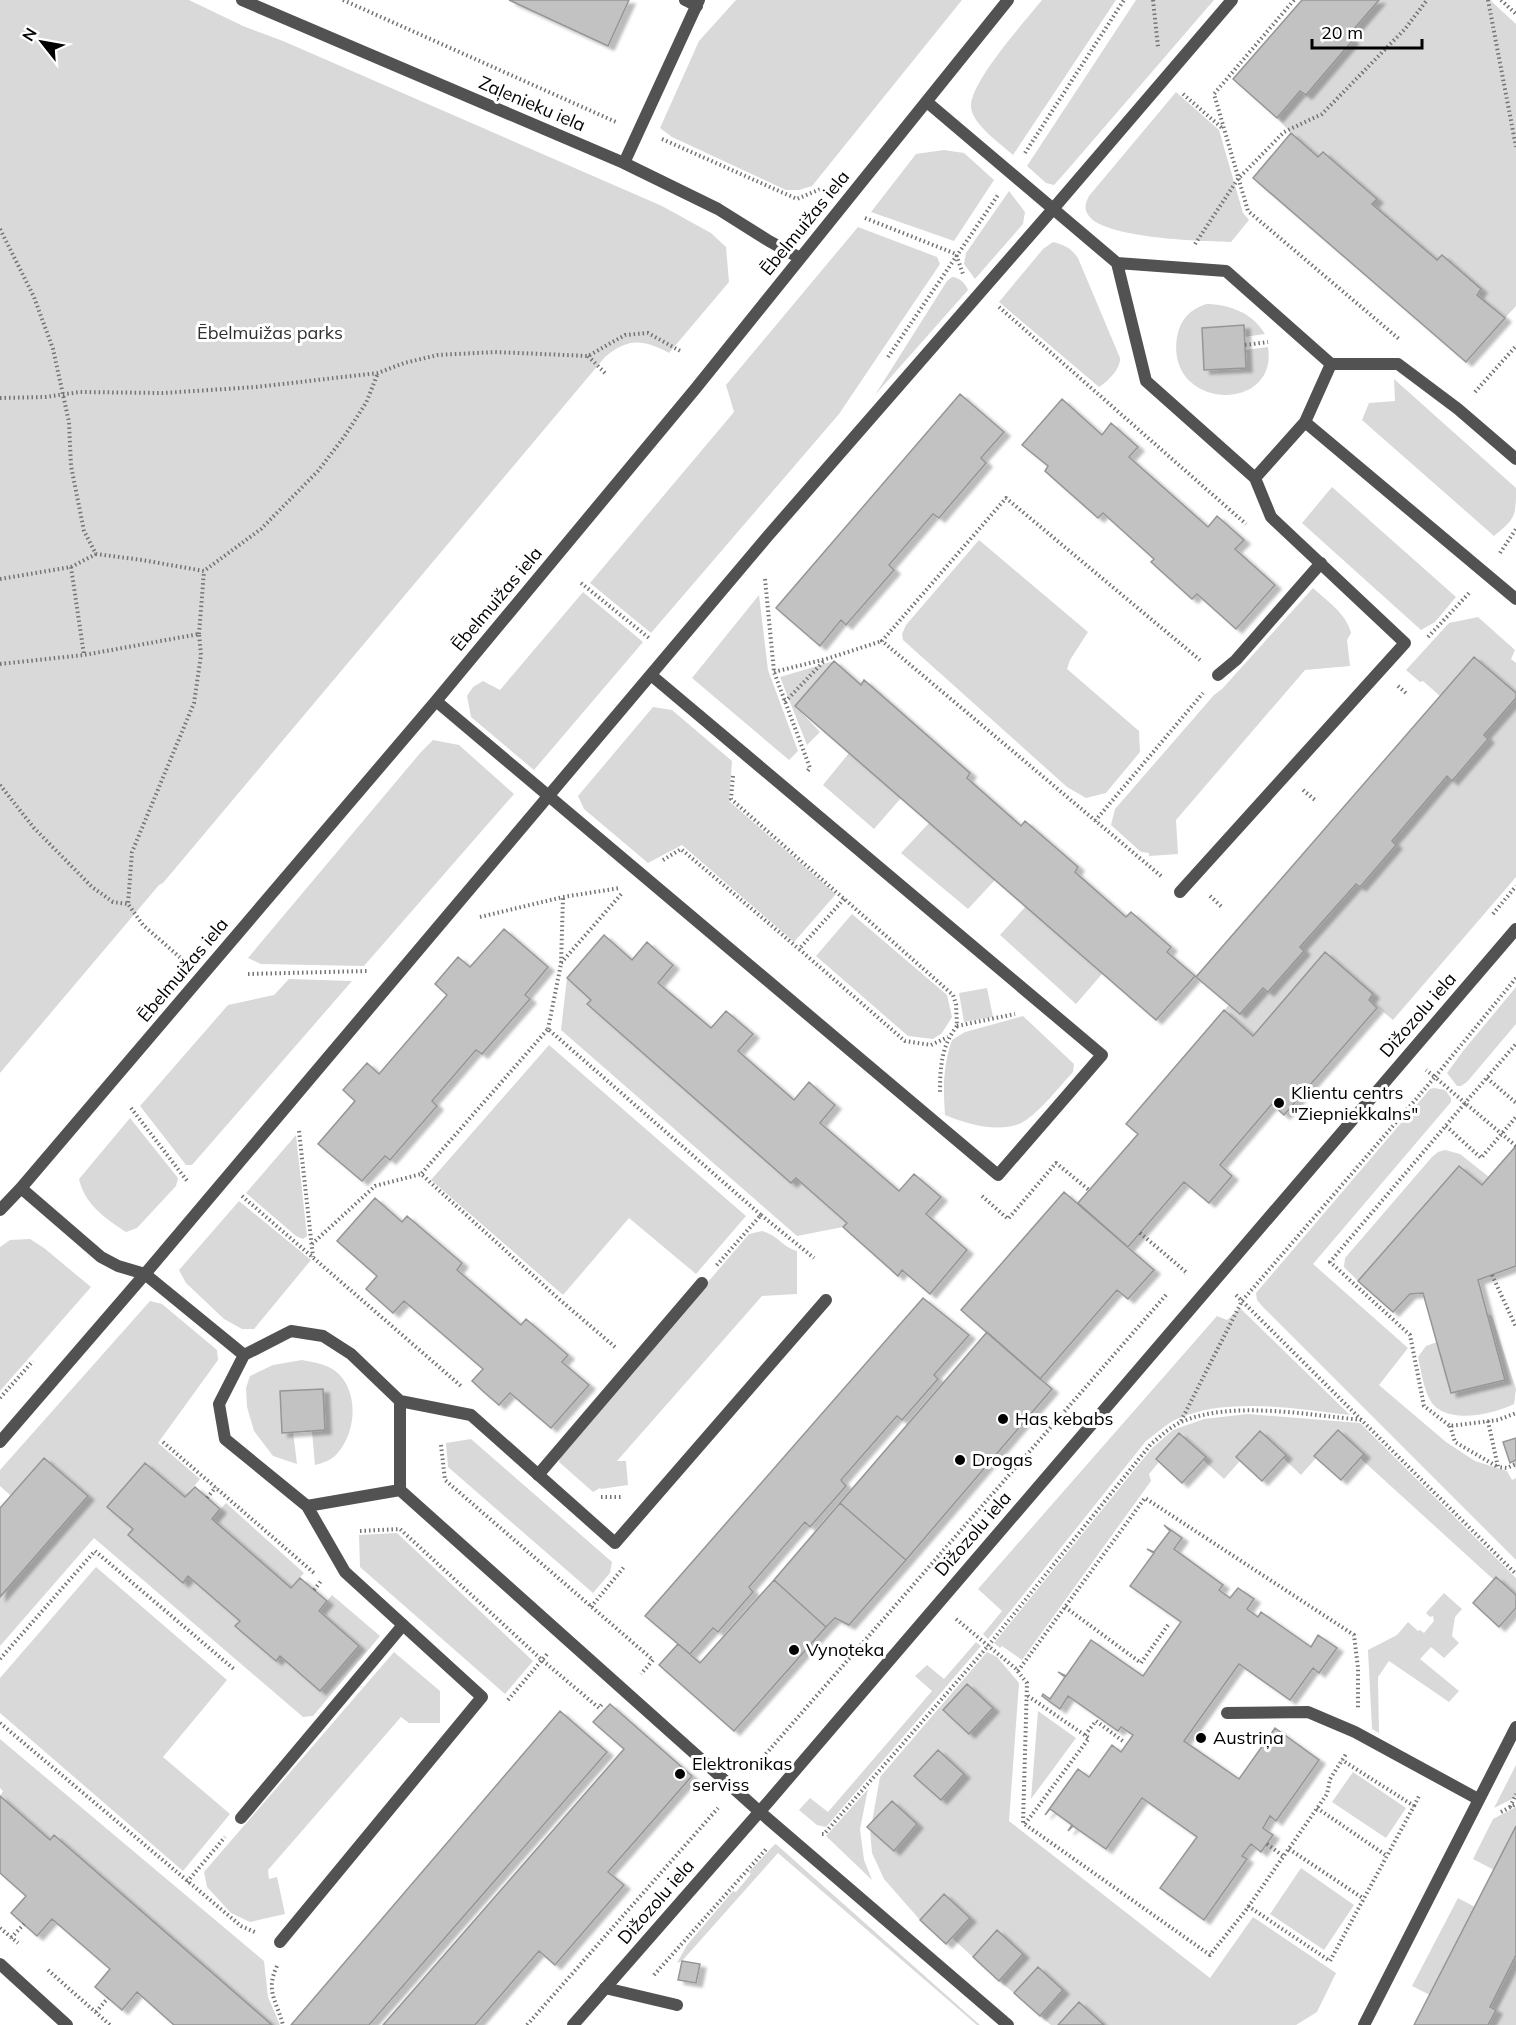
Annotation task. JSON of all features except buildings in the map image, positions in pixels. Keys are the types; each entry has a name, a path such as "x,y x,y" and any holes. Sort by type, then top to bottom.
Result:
{"street":[{"name":"Zaļenieku iela","path":"242,0 624,163 718,209 800,258"},
{"name":"Ēbelmuižas iela","path":"0,1210 436,701 696,388 1008,0"},
{"path":"0,1442 145,1274 766,537 981,292 1232,0"},
{"path":"624,163 694,2"},
{"path":"927,102 1117,263 1226,271 1332,364 1398,364 1458,409 1516,459"},
{"path":"1117,263 1146,381 1255,478 1271,517 1405,643 1180,892"},
{"path":"1255,478 1305,422 1332,364"},
{"path":"1305,422 1516,599"},
{"path":"1218,675 1236,660 1321,563"},
{"path":"436,701 998,1176 1102,1055 651,675"},
{"name":"Dižozolu iela","path":"573,2025 760,1812 1516,928"},
{"path":"21,1188 101,1257 118,1266 145,1274 244,1355"},
{"path":"538,1475 702,1282"},
{"path":"280,1942 482,1697 345,1572 308,1506 225,1439 219,1404 244,1355 291,1331 323,1336 351,1354 400,1401 471,1415 615,1543 826,1300"},
{"path":"400,1401 400,1490 760,1812 1008,2025"},
{"path":"308,1506 400,1490"},
{"path":"241,1818 403,1625"},
{"path":"1227,1713 1308,1712 1359,1734 1478,1798"},
{"path":"1364,2025 1516,1727"},
{"path":"0,1964 67,2025"},
{"path":"605,1988 676,2005"}],"path":[{"path":"343,0 638,132 660,138 797,199"},
{"path":"887,357 1012,174 1124,0"},
{"path":"1153,0 1159,57 1165,78 1223,129"},
{"path":"1294,0 1214,94 1248,210 1407,346"},
{"path":"1180,268 1238,179 1284,132 1322,114 1405,29 1427,0"},
{"path":"1488,0 1516,147"},
{"path":"1501,0 1516,14"},
{"path":"823,188 869,220 956,254"},
{"path":"0,229 34,297 53,349 69,422 71,466 84,531 96,554"},
{"path":"956,254 962,273 981,292 1254,531"},
{"path":"0,398 45,397 80,392 163,393 256,387 378,373 404,363 438,356 495,352 588,356 625,335 648,333 681,352"},
{"path":"1458,409 1516,346"},
{"path":"588,356 606,374"},
{"path":"0,579 71,567 96,554 204,571 261,530 318,471 366,403 378,373"},
{"path":"774,672 826,659 882,641 1006,498 1218,675 1095,820"},
{"path":"71,567 84,654"},
{"path":"143,925 128,904 132,852 194,703 201,656 199,634 204,571"},
{"path":"765,577 774,672 810,768 790,792"},
{"path":"582,584 653,641"},
{"path":"1431,634 1448,615"},
{"path":"0,664 84,654 199,634"},
{"path":"882,641 1180,892"},
{"path":"785,702 826,659"},
{"path":"745,754 733,776 731,799 953,995 956,1004 957,1026"},
{"path":"0,785 34,828 92,887 113,902 128,904"},
{"path":"640,874 681,849 905,1041 931,1045 948,1037"},
{"path":"472,919 563,897 628,887 561,964"},
{"path":"1205,892 1223,908"},
{"path":"312,1244 375,1186 421,1174 548,1029 561,964 563,897"},
{"path":"800,949 844,899"},
{"path":"248,974 369,971 362,980"},
{"path":"1180,1422 1240,1308 1242,1300 1435,1077 1516,978"},
{"path":"940,1126 940,1067 948,1037 957,1026 1025,1011"},
{"path":"548,1029 761,1215 814,1258"},
{"path":"1516,1044 1330,1262 1410,1335 1424,1406 1450,1426 1455,1442 1498,1467 1507,1468 1516,1464"},
{"path":"1424,1067 1516,1146"},
{"path":"1487,1077 1516,1103"},
{"path":"131,1108 188,1182"},
{"path":"1446,1126 1481,1158 1516,1117"},
{"path":"298,1122 314,1258"},
{"path":"981,1196 1008,1219 1056,1162 1089,1190"},
{"path":"181,1191 196,1173"},
{"path":"421,1174 560,1300 634,1362"},
{"path":"236,1191 464,1389"},
{"path":"702,1282 761,1215"},
{"path":"1140,1233 1186,1272 1178,1281"},
{"path":"1492,1275 1516,1328"},
{"path":"1216,1277 1242,1300 1516,1574"},
{"path":"527,2025 1170,1290"},
{"path":"0,1398 39,1354"},
{"path":"815,1830 824,1834 988,1646 1151,1444 1167,1431 1180,1422 1223,1412 1262,1411 1362,1420"},
{"path":"1450,1426 1498,1420 1516,1413"},
{"path":"1488,1421 1498,1467"},
{"path":"441,1445 444,1480 653,1660 640,1676"},
{"path":"207,1498 216,1487"},
{"path":"938,1603 1018,1671 1027,1683 1023,1823 1210,1955 1248,1906 1327,1794 1330,1779 1359,1734 1358,1668 1354,1635 1145,1498 1018,1671"},
{"path":"360,1531 400,1530 542,1660 599,1708 618,1685"},
{"path":"0,1659 95,1551 236,1670"},
{"path":"314,1590 322,1579"},
{"path":"591,1607 615,1579"},
{"path":"1065,1607 1141,1663 1168,1625"},
{"path":"1025,1824 1089,1738 1027,1695"},
{"path":"1085,1735 1096,1722 1124,1742"},
{"path":"0,1723 241,1926 280,1942"},
{"path":"1248,1906 1330,1961 1414,1806 1342,1760"},
{"path":"1510,1807 1516,1794"},
{"path":"1317,1808 1387,1856"},
{"path":"187,1882 241,1818"},
{"path":"636,1995 781,1830"},
{"path":"1267,1844 1283,1856"},
{"path":"1289,1849 1364,1899"},
{"path":"11,1938 24,1924"},
{"path":"0,1928 24,1949"},
{"path":"42,1965 110,2025"},
{"path":"96,2012 108,1998"}],"green space":[{"name":"Ēbelmuižas parks","path":"0,0 189,0 243,26 283,41 662,206 711,233 726,247 729,282 669,353 651,345 636,343 621,346 605,357 163,883 0,1073"},
{"path":"736,0 962,0 812,186 799,190 786,190 672,137 660,128 699,41"},
{"path":"1042,0 1116,0 1013,155 976,120 971,107 973,96 988,68"},
{"path":"1136,0 1214,0 1054,185 1046,183 1027,166"},
{"path":"1379,0 1490,0 1516,24 1516,306 1505,318 1477,295 1481,289 1442,255 1437,260 1372,204 1323,153 1318,157 1277,118 1300,91 1306,95 1353,41 1348,36"},
{"path":"1176,92 1219,130 1243,213 1249,220 1231,242 1153,237 1130,233 1095,222 1086,211 1089,196"},
{"path":"944,150 964,153 994,180 954,241 871,212 916,154"},
{"path":"1009,191 1025,212 1023,224 975,279 964,264 966,253"},
{"path":"858,227 937,257 940,264 839,414 651,633 590,583 734,412 726,385"},
{"path":"1053,242 1067,247 1078,258 1120,358 1113,374 1099,387 999,302 1043,249"},
{"path":"952,277 962,281 968,290 875,395 947,281"},
{"path":"1206,304 1240,311 1254,320 1265,334 1244,337 1243,325 1202,328 1204,370 1245,350 1268,347 1267,369 1257,384 1241,393 1222,395 1203,390 1188,379 1178,361 1177,337 1180,326 1190,313"},
{"path":"1394,379 1516,488 1516,505 1513,516 1507,525 1494,536 1362,420 1369,403 1395,401"},
{"path":"1332,487 1456,597 1435,622 1421,630 1302,523"},
{"path":"979,540 1088,632 1070,660 1067,669 1139,731 1140,752 1106,793 1086,798 1067,787 903,640 902,634 906,625"},
{"path":"1313,588 1335,608 1349,626 1351,633 1347,640 1350,666 1305,670 1176,820 1178,854 1149,856 1149,853 1141,852 1111,825 1115,809 1214,695"},
{"path":"583,592 643,642 534,770 471,717 467,696 473,687 483,681 500,690"},
{"path":"759,595 768,670 798,751 789,760 692,678"},
{"path":"1478,617 1515,650 1511,659 1516,663 1516,693 1474,657 1440,696 1406,670 1449,623"},
{"path":"834,661 795,706 820,732 807,745 780,677"},
{"path":"1516,698 1516,877 1393,1020 1369,1000 1373,994 1325,952 1253,1036 1224,1010 1229,1005 1240,1014 1263,988 1268,992 1304,951 1300,947 1356,884 1360,886 1396,845 1392,841 1447,776 1452,780 1488,739 1484,735"},
{"path":"653,707 672,710 732,761 729,801 836,894 794,942 682,845 648,863 584,809 578,796"},
{"path":"433,740 459,745 514,794 364,966 261,964 248,958 421,752"},
{"path":"849,753 901,798 874,829 823,785"},
{"path":"929,823 995,880 968,909 901,853"},
{"path":"1026,906 1102,974 1076,1004 1000,935"},
{"path":"852,914 947,995 952,1017 942,1033 933,1039 908,1036 816,956"},
{"path":"567,978 591,1000 587,1005 791,1183 796,1178 847,1223 843,1227 797,1236 561,1030"},
{"path":"289,979 352,981 192,1165 186,1165 140,1106 228,1005 274,995"},
{"path":"1516,987 1516,1024 1467,1082 1457,1086 1447,1073"},
{"path":"987,988 993,1017 964,1022 959,993"},
{"path":"1023,1016 1074,1064 1073,1072 1036,1112 1014,1126 984,1126 963,1122 945,1115 944,1077 952,1040 965,1032"},
{"path":"549,1045 746,1216 696,1274 629,1218 563,1295 431,1180"},
{"path":"1430,1089 1445,1090 1451,1102 1313,1264 1408,1348 1379,1385 1446,1442 1475,1461 1507,1471 1512,1480 1516,1478 1516,1560 1257,1300 1256,1293"},
{"path":"130,1118 178,1178 176,1186 137,1228 126,1232 103,1216 91,1204 79,1179"},
{"path":"296,1135 307,1236 303,1239 296,1236 246,1193"},
{"path":"1445,1150 1460,1154 1489,1177 1482,1185 1459,1166 1358,1281 1344,1267 1345,1258 1432,1157"},
{"path":"239,1201 311,1260 254,1329 242,1329 224,1319 186,1283 179,1270"},
{"path":"762,1231 797,1251 797,1294 762,1296 617,1461 626,1461 628,1485 600,1488 593,1492 559,1462 560,1455 749,1234"},
{"path":"30,1239 91,1287 0,1391 0,1247 10,1240"},
{"path":"150,1301 162,1304 217,1350 218,1360 158,1443 200,1479 185,1497 145,1463 107,1507 133,1529 128,1535 182,1582 188,1576 240,1621 235,1626 275,1661 280,1656 320,1690 319,1611 332,1595 380,1636 313,1716 303,1717 94,1538 0,1646 0,1597 88,1496 44,1458 11,1496 0,1486 0,1470"},
{"path":"1240,1308 1350,1415 1240,1406 1197,1412 1177,1419 1146,1441 988,1639 983,1634 1002,1611 978,1589 1217,1316 1227,1320"},
{"path":"1487,1313 1492,1316 1516,1389 1514,1404 1493,1412 1468,1416 1445,1412 1435,1407 1429,1398 1418,1357 1426,1346 1437,1342 1451,1393 1505,1380"},
{"path":"302,1360 334,1370 342,1378 352,1399 351,1423 343,1446 331,1459 315,1465 312,1431 325,1430 323,1389 280,1392 282,1432 293,1432 297,1464 273,1456 254,1431 247,1407 246,1388 250,1376 273,1365"},
{"path":"1248,1414 1360,1423 1516,1578 1516,1595 1496,1577 1494,1580 1360,1458 1364,1453 1338,1430 1301,1475 1283,1458 1286,1454 1260,1431 1236,1457 1240,1461 1224,1479 1203,1460 1206,1457 1179,1433 1156,1459 1159,1462 1149,1474 1151,1481 1022,1660 994,1643 1152,1448 1173,1430 1204,1419"},
{"path":"471,1439 612,1562 610,1573 593,1593 448,1467 446,1443"},
{"path":"226,1503 304,1573 291,1588 212,1519"},
{"path":"397,1533 533,1661 505,1694 360,1567 359,1535"},
{"path":"96,1567 227,1680 163,1757 230,1814 183,1871 0,1713 0,1678"},
{"path":"1444,1593 1462,1609 1455,1617 1452,1636 1459,1643 1444,1658 1431,1647 1420,1659 1459,1691 1449,1702 1389,1661 1378,1677 1379,1733 1372,1729 1368,1650 1397,1635 1408,1622 1424,1633 1434,1621 1433,1616 1430,1617 1426,1613"},
{"path":"976,1642 981,1646 826,1827 817,1825 799,1810 810,1798 828,1812 932,1691 915,1676 927,1665 944,1679"},
{"path":"394,1652 440,1691 440,1723 409,1723 401,1717 268,1870 269,1879 277,1877 285,1914 250,1922 231,1913 207,1887 204,1872"},
{"path":"987,1652 997,1657 1019,1683 1009,1821 1210,1978 1253,1917 1336,1973 1317,2012 1296,2025 1104,2025 1079,2002 1058,2025 1051,2025 1040,2016 1063,1990 1038,1967 1014,1993 999,1981 1023,1954 997,1931 973,1957 952,1938 970,1918 944,1894 920,1920 884,1879 872,1853 870,1829 894,1850 917,1825 892,1801 872,1822 880,1777","holes":["993,1708 969,1734 943,1711 943,1710","938,1750 964,1774 941,1800 915,1776"]},
{"path":"1038,1711 1076,1738 1031,1799"},
{"path":"0,1739 264,1961 268,1997 280,2025 272,2025 55,1836 50,1840 0,1796 3,1791 0,1788"},
{"path":"1516,1765 1516,1797 1494,1808"},
{"path":"1353,1772 1406,1808 1386,1838 1332,1802"},
{"path":"868,1789 860,1829 864,1860 872,1880 826,1836"},
{"path":"1516,1807 1516,1826 1494,1870 1473,1859 1493,1819"},
{"path":"775,1844 980,2025 977,2025 778,1853 682,1961 677,1963 687,1945 733,1891 736,1892 751,1874 749,1872"},
{"path":"1301,1868 1354,1905 1324,1950 1270,1914"},
{"path":"1458,1898 1475,1907 1430,1995 1412,1986"},
{"path":"1516,1955 1516,2025 1488,2025 1496,2010 1490,2007"}],"place":[{"name":"Klientu centrs \"Ziepniekkalns\"","path":"1279,1103"},
{"name":"Has kebabs","path":"1003,1419"},
{"name":"Drogas","path":"960,1460"},
{"name":"Vynoteka","path":"794,1650"},
{"name":"Austriņa","path":"1201,1738"},
{"name":"Elektronikas serviss","path":"680,1774"}]}
